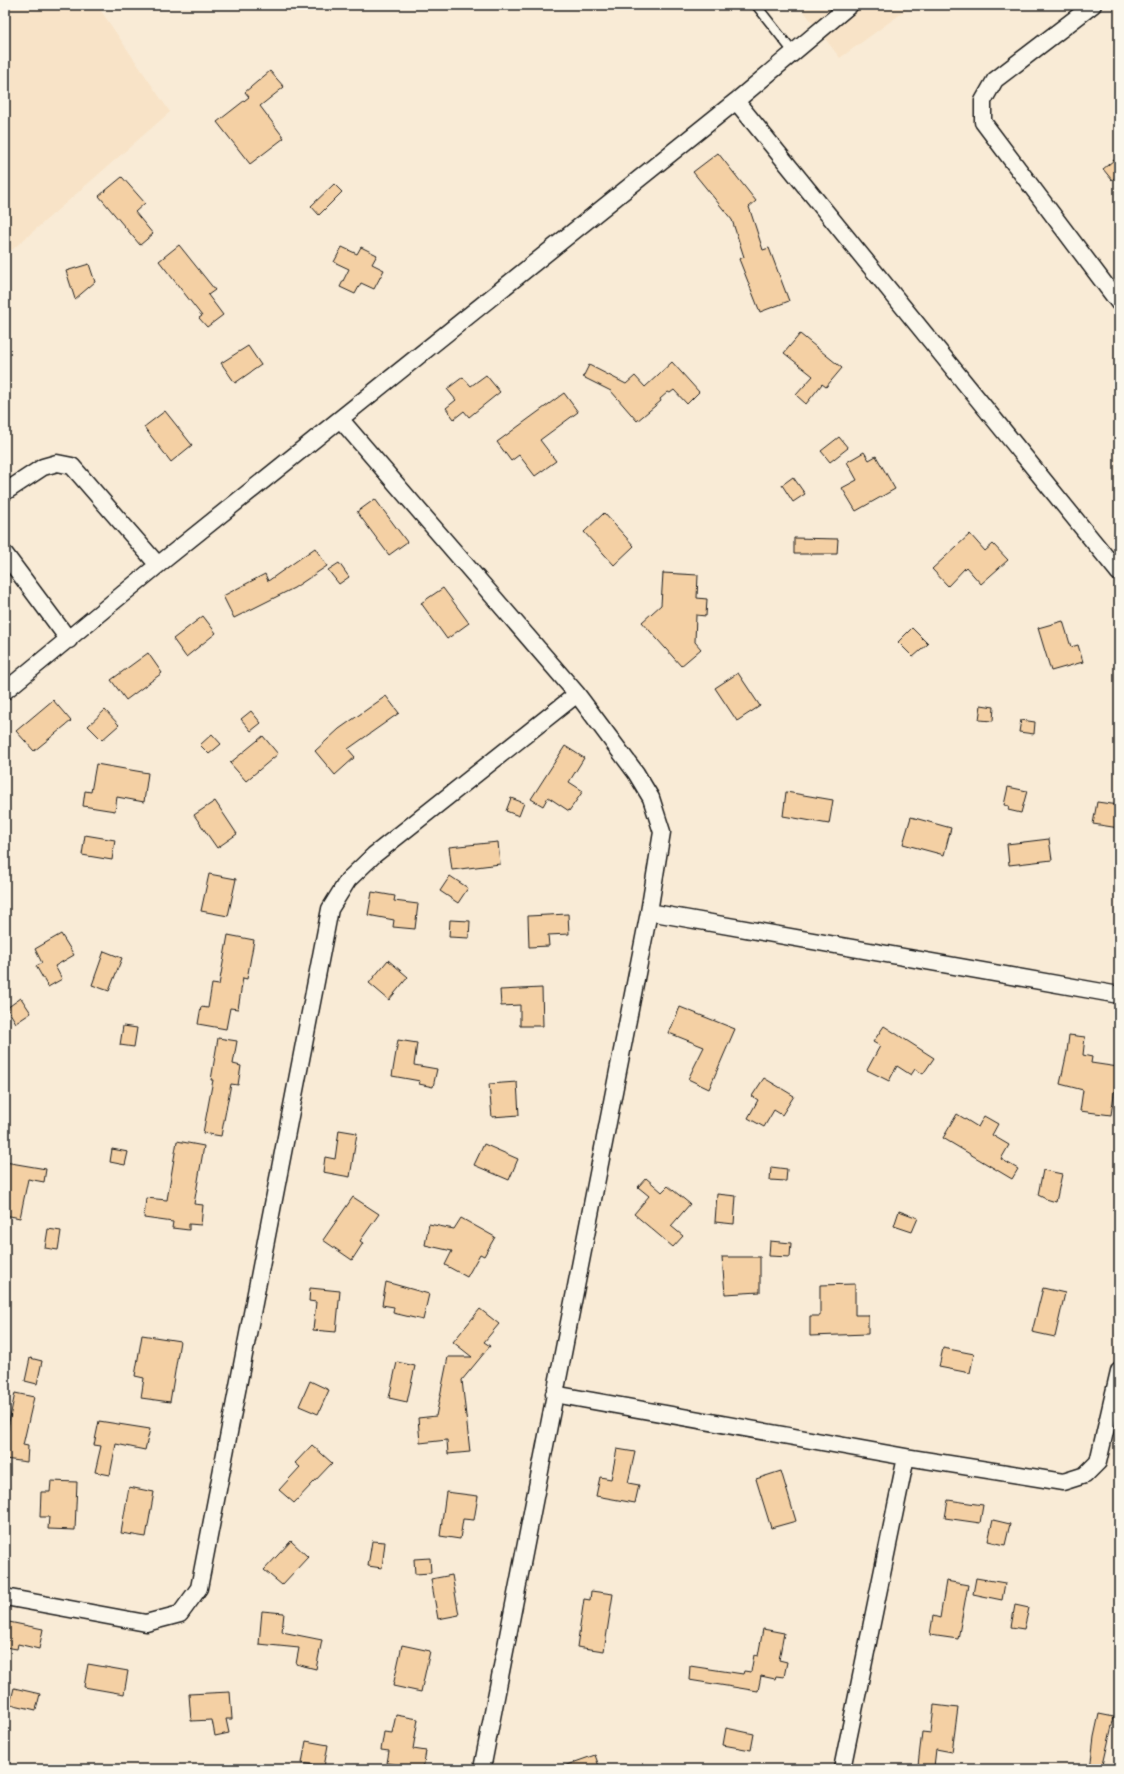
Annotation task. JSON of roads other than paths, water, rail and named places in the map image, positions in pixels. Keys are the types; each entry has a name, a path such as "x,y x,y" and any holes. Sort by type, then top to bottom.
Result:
{"street":[{"path":"5,691 69,640 158,565 341,420 736,101 850,5"},
{"path":"1093,5 995,80 983,101 983,122 1119,303"},
{"path":"736,101 1119,573"},
{"path":"341,420 577,694 636,773 651,798 662,832 648,912 482,1769"},
{"path":"5,492 43,467 57,463 72,466 158,565"},
{"path":"5,554 69,640"},
{"path":"5,1597 146,1624 180,1614 199,1588 330,909 348,880 374,855 577,694"},
{"path":"648,912 1119,994"},
{"path":"554,1394 906,1457 1062,1482 1085,1475 1098,1462 1119,1371"},
{"path":"842,1769 906,1457"}],"lane":[{"path":"756,5 794,52"}]}
